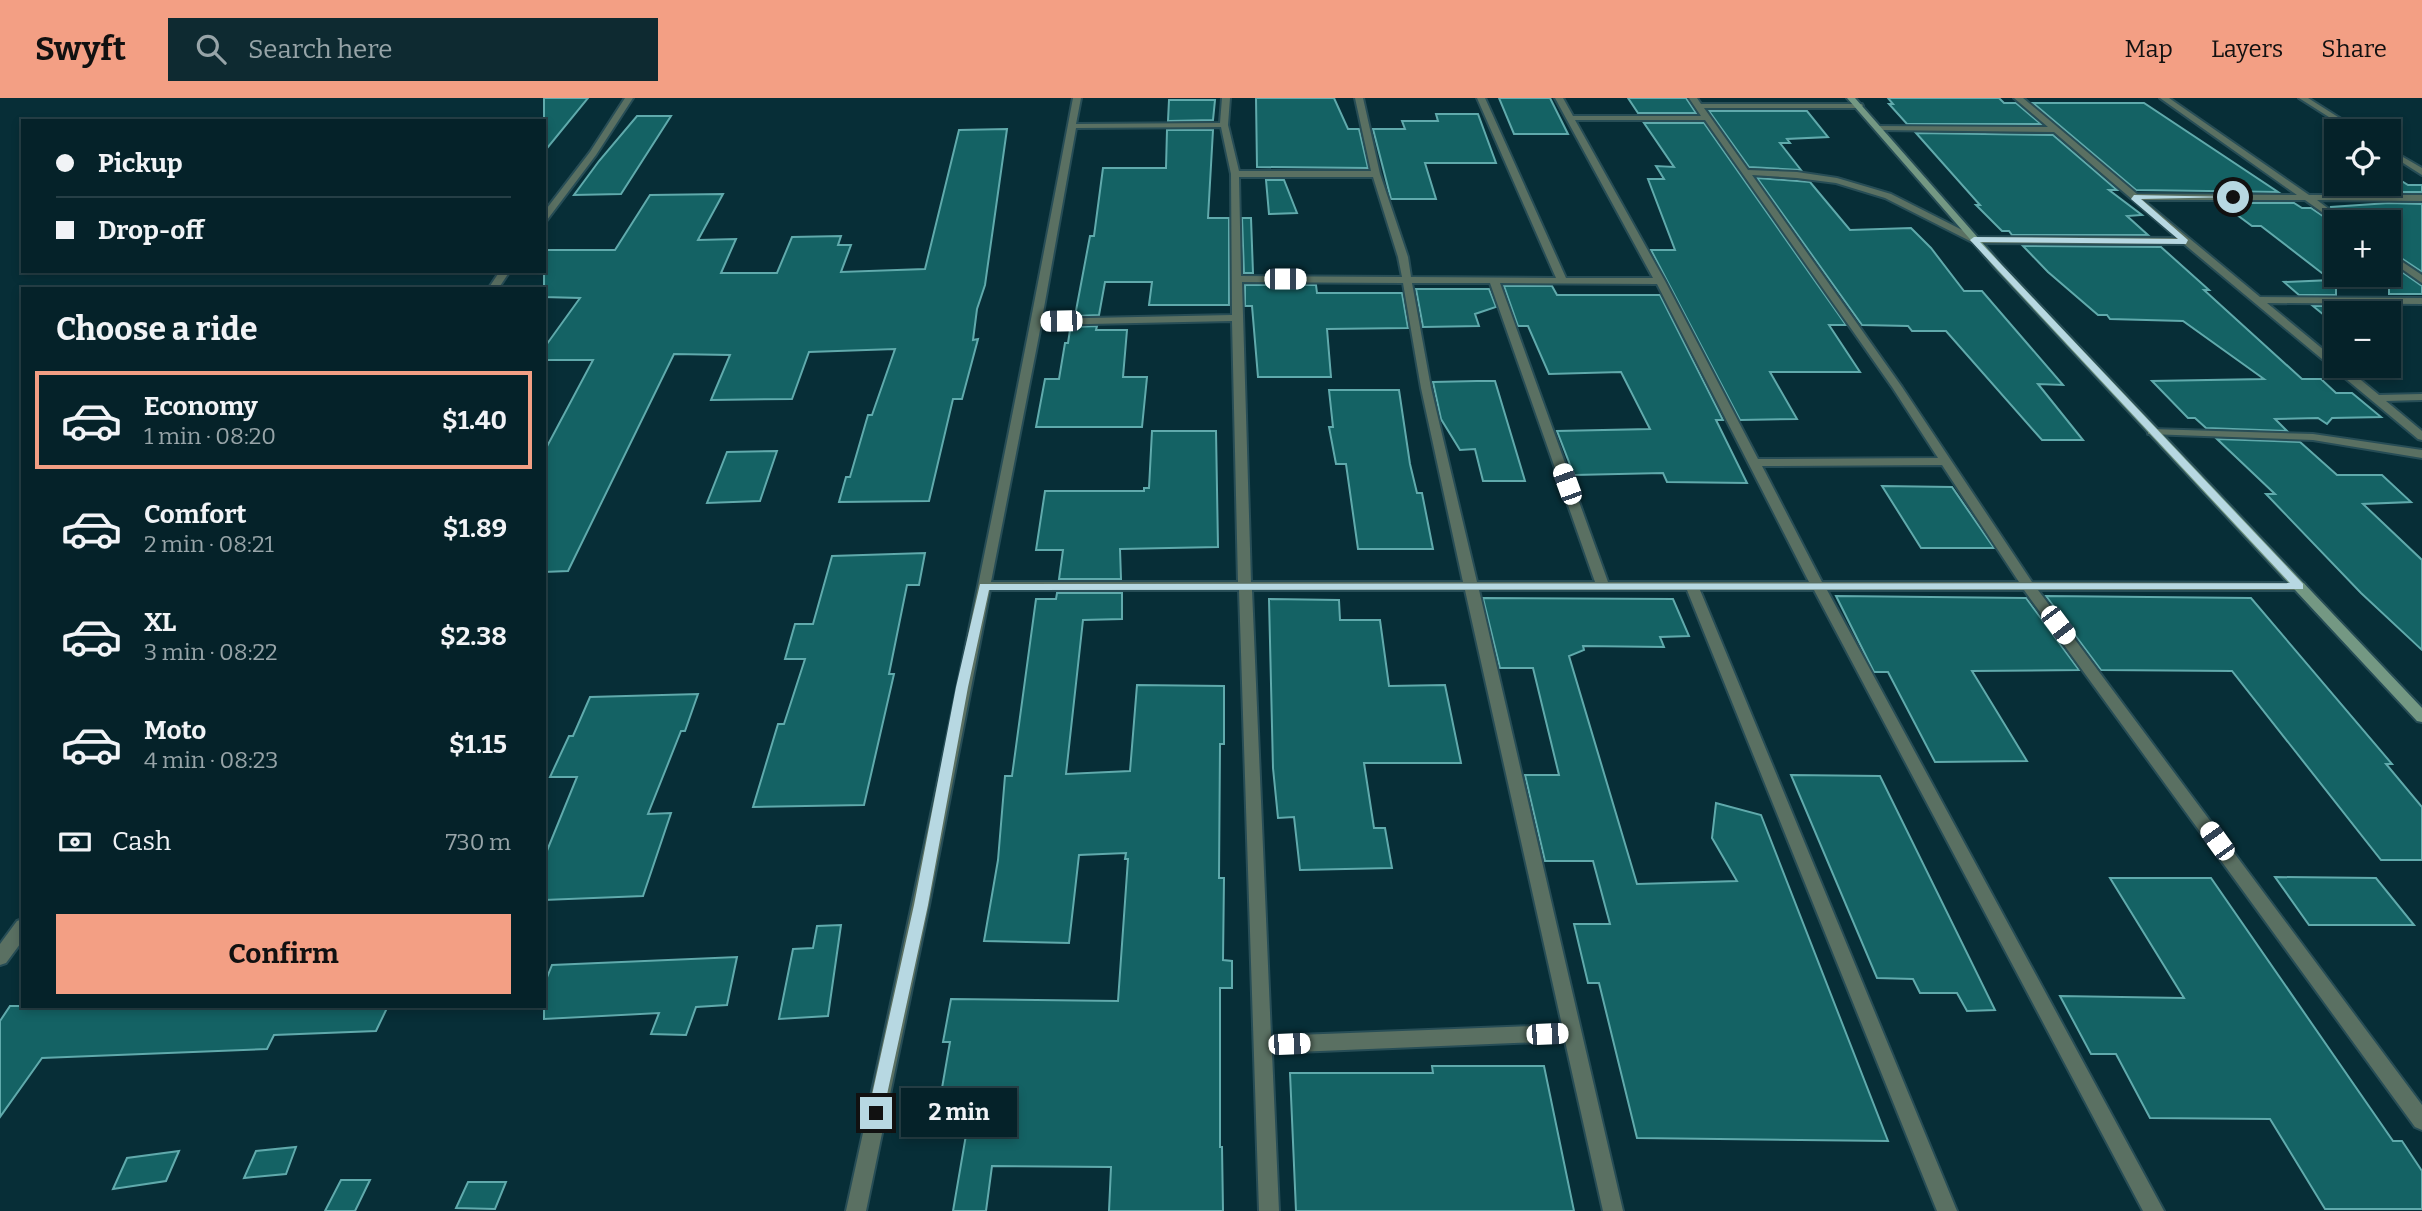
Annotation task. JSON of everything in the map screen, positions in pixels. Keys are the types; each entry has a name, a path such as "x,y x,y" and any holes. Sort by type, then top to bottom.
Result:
{"street":[{"path":"546,215 593,153 629,98"},
{"path":"856,1211 921,905 1036,322 1077,98"},
{"path":"1226,98 1224,125 1235,174 1245,586 1269,1211"},
{"path":"1359,98 1376,174 1403,257 1426,388 1613,1211"},
{"path":"1481,98 1562,280"},
{"path":"1559,98 1660,281 1818,586 2154,1211"},
{"path":"2018,98 2324,354"},
{"path":"2164,98 2325,210"},
{"path":"2303,98 2337,119"},
{"path":"1696,102 1855,102 1974,240 2422,717"},
{"path":"1696,102 1897,387 2028,586 2422,1121"},
{"path":"1570,118 1707,118"},
{"path":"1071,126 1224,125"},
{"path":"1879,128 2056,130"},
{"path":"2401,159 2422,172"},
{"path":"1746,172 1797,175 1863,188 1888,196 1974,240 2186,241"},
{"path":"1235,174 1376,174"},
{"path":"2134,197 2422,198"},
{"path":"2401,265 2422,280"},
{"path":"1236,279 1660,281"},
{"path":"1494,280 1603,586"},
{"path":"2257,300 2422,301"},
{"path":"1036,322 1237,318"},
{"path":"2353,378 2422,437"},
{"path":"2377,398 2422,397"},
{"path":"2152,432 2312,437 2422,454"},
{"path":"1754,463 1945,461"},
{"path":"1691,585 1947,1211"},
{"path":"984,586 2299,586"},
{"path":"0,958 21,929"},
{"path":"1263,1045 1573,1033"}],"building":[{"path":"544,98 588,98 546,150"},
{"path":"1256,98 1334,98 1348,129 1359,129 1368,168 1257,167"},
{"path":"1499,98 1550,98 1568,134 1514,134"},
{"path":"1628,98 1686,98 1696,113 1638,113"},
{"path":"1888,98 1999,98 2004,103 2016,103 2041,124 1907,124 1889,104 1893,104"},
{"path":"1169,100 1215,100 1213,120 1168,121"},
{"path":"2033,103 2144,103 2278,192 2136,190"},
{"path":"1709,111 1807,111 1828,137 1787,139 1790,143 1780,143 1801,170 1749,167"},
{"path":"1436,114 1478,114 1496,163 1425,163 1436,199 1391,199 1373,129 1405,129 1402,121 1438,121"},
{"path":"637,116 671,116 621,194 574,195 599,161"},
{"path":"1644,123 1704,123 1846,325 1829,325 1860,372 1770,372 1797,419 1740,420 1651,250 1675,250 1648,179 1664,179 1656,166 1674,167"},
{"path":"1007,129 985,285 977,309 973,340 978,339 962,399 953,399 929,501 839,502 846,477 850,477 868,415 872,415 895,349 809,352 792,399 711,400 730,355 674,354 568,571 546,572 546,448 593,360 546,360 546,345 580,298 546,297 546,250 615,250 650,195 723,194 698,240 736,239 721,273 777,273 792,237 841,236 838,245 851,245 841,272 925,269 959,130"},
{"path":"1167,130 1213,130 1208,218 1229,218 1229,305 1149,305 1152,282 1105,282 1099,315 1075,316 1090,236 1094,236 1103,168 1166,168"},
{"path":"1916,133 2053,135 2117,190 2109,190 2142,215 2127,216 2148,235 2012,235 2009,231 2002,231 1976,205 1980,205"},
{"path":"1757,178 1810,182 1850,230 1911,228 1931,248 1964,291 1982,291 2063,385 2038,384 2083,440 2042,440 1946,331 1912,331 1908,326 1862,325"},
{"path":"1266,180 1284,180 1297,213 1269,214"},
{"path":"2401,181 2408,185 2422,185 2422,192 2401,192"},
{"path":"2221,203 2294,203 2302,208 2311,208 2324,217 2324,275 2261,226 2252,226"},
{"path":"2422,204 2422,272 2401,258 2401,210 2337,210 2330,207"},
{"path":"1242,218 1251,218 1253,273 1244,273"},
{"path":"2023,246 2161,247 2302,379 2321,379 2336,393 2352,393 2381,417 2332,418 2327,424 2318,418 2275,419 2287,431 2206,428 2195,418 2188,418 2152,381 2264,379 2183,321 2110,319 2107,315 2098,315 2048,272"},
{"path":"2401,271 2422,286 2422,294 2389,294 2389,287 2401,287"},
{"path":"2324,280 2324,287 2336,287 2336,295 2299,295 2284,282"},
{"path":"1245,285 1316,285 1317,293 1402,293 1408,328 1327,329 1331,377 1258,377 1252,306 1245,306"},
{"path":"1504,286 1552,286 1557,295 1660,295 1723,420 1716,420 1747,483 1667,482 1663,473 1574,475 1557,431 1650,429 1621,372 1549,374 1528,326 1518,326"},
{"path":"1416,289 1489,289 1496,307 1475,314 1479,326 1423,327"},
{"path":"2313,306 2324,306 2324,315"},
{"path":"1097,326 1096,330 1127,330 1123,377 1147,377 1142,427 1036,427 1045,379 1059,379 1070,330 1073,327"},
{"path":"1495,381 1525,481 1483,481 1475,449 1460,450 1441,419 1433,382"},
{"path":"1329,390 1399,390 1410,464 1417,493 1422,493 1433,549 1358,549 1346,464 1336,464 1329,427 1333,427"},
{"path":"1152,431 1216,431 1218,547 1120,549 1121,579 1059,579 1063,550 1036,550 1045,491 1144,491 1144,488 1149,488"},
{"path":"2217,439 2300,442 2337,475 2382,475 2411,502 2363,504 2422,560 2422,650 2361,593 2266,494 2275,494"},
{"path":"777,451 760,501 707,503 727,452"},
{"path":"1882,486 1952,487 1994,548 1921,548"},
{"path":"925,553 919,585 907,585 889,674 894,674 864,805 753,807 778,724 784,724 805,659 785,659 795,624 813,624 832,556"},
{"path":"1057,593 1122,593 1122,619 1083,620 1066,774 1130,771 1137,685 1224,686 1224,744 1220,744 1219,878 1224,878 1223,960 1232,961 1232,988 1220,988 1220,1147 1223,1211 1109,1211 1111,1167 992,1166 986,1211 953,1211 966,1135 934,1134 950,1042 943,1042 951,999 1118,1001 1128,859 1125,859 1126,853 1079,855 1069,943 984,941 998,860 1005,776 1012,776 1036,599 1056,599"},
{"path":"1836,596 2026,598 2079,670 1972,671 2027,761 1935,762 1888,672 1874,672"},
{"path":"2046,596 2251,598 2392,764 2386,764 2422,807 2422,860 2381,860 2232,671 2101,670"},
{"path":"1483,598 1673,599 1689,636 1660,637 1664,647 1583,646 1584,650 1569,656 1637,884 1737,881 1712,838 1716,803 1761,815 1888,1141 1637,1138 1599,983 1588,983 1574,924 1610,924 1593,861 1545,861 1525,775 1559,775 1533,668 1500,668"},
{"path":"1269,599 1339,600 1340,620 1380,620 1389,686 1445,685 1461,763 1364,763 1374,828 1385,828 1392,868 1300,870 1294,817 1278,818 1273,768"},
{"path":"698,694 685,731 681,731 648,814 671,813 643,896 546,900 546,853 577,777 550,777 569,736 573,736 590,697"},
{"path":"1791,775 1880,776 1995,1010 1967,1011 1957,993 1920,993 1913,979 1877,978"},
{"path":"2275,877 2376,878 2414,925 2309,925"},
{"path":"2110,878 2211,878 2393,1141 2402,1141 2422,1171 2422,1209 2325,1209 2270,1119 2150,1118 2116,1054 2091,1054 2060,996 2184,998"},
{"path":"841,925 828,1016 779,1019 793,949 813,948 817,926"},
{"path":"737,957 727,1005 696,1007 686,1035 651,1034 659,1013 544,1019 546,980 552,965"},
{"path":"10,1006 387,1008 376,1031 274,1035 267,1049 42,1058 0,1117 0,1021"},
{"path":"1432,1066 1544,1066 1574,1211 1296,1211 1290,1073 1433,1073"},
{"path":"296,1147 286,1174 244,1178 256,1151"},
{"path":"179,1151 166,1181 113,1189 127,1158"},
{"path":"341,1180 370,1180 355,1211 325,1211"},
{"path":"468,1182 506,1182 495,1209 456,1208"}],"route":[{"path":"876,1113 921,905 984,586 2299,586 1974,240 2186,241 2134,197 2233,197"}]}
